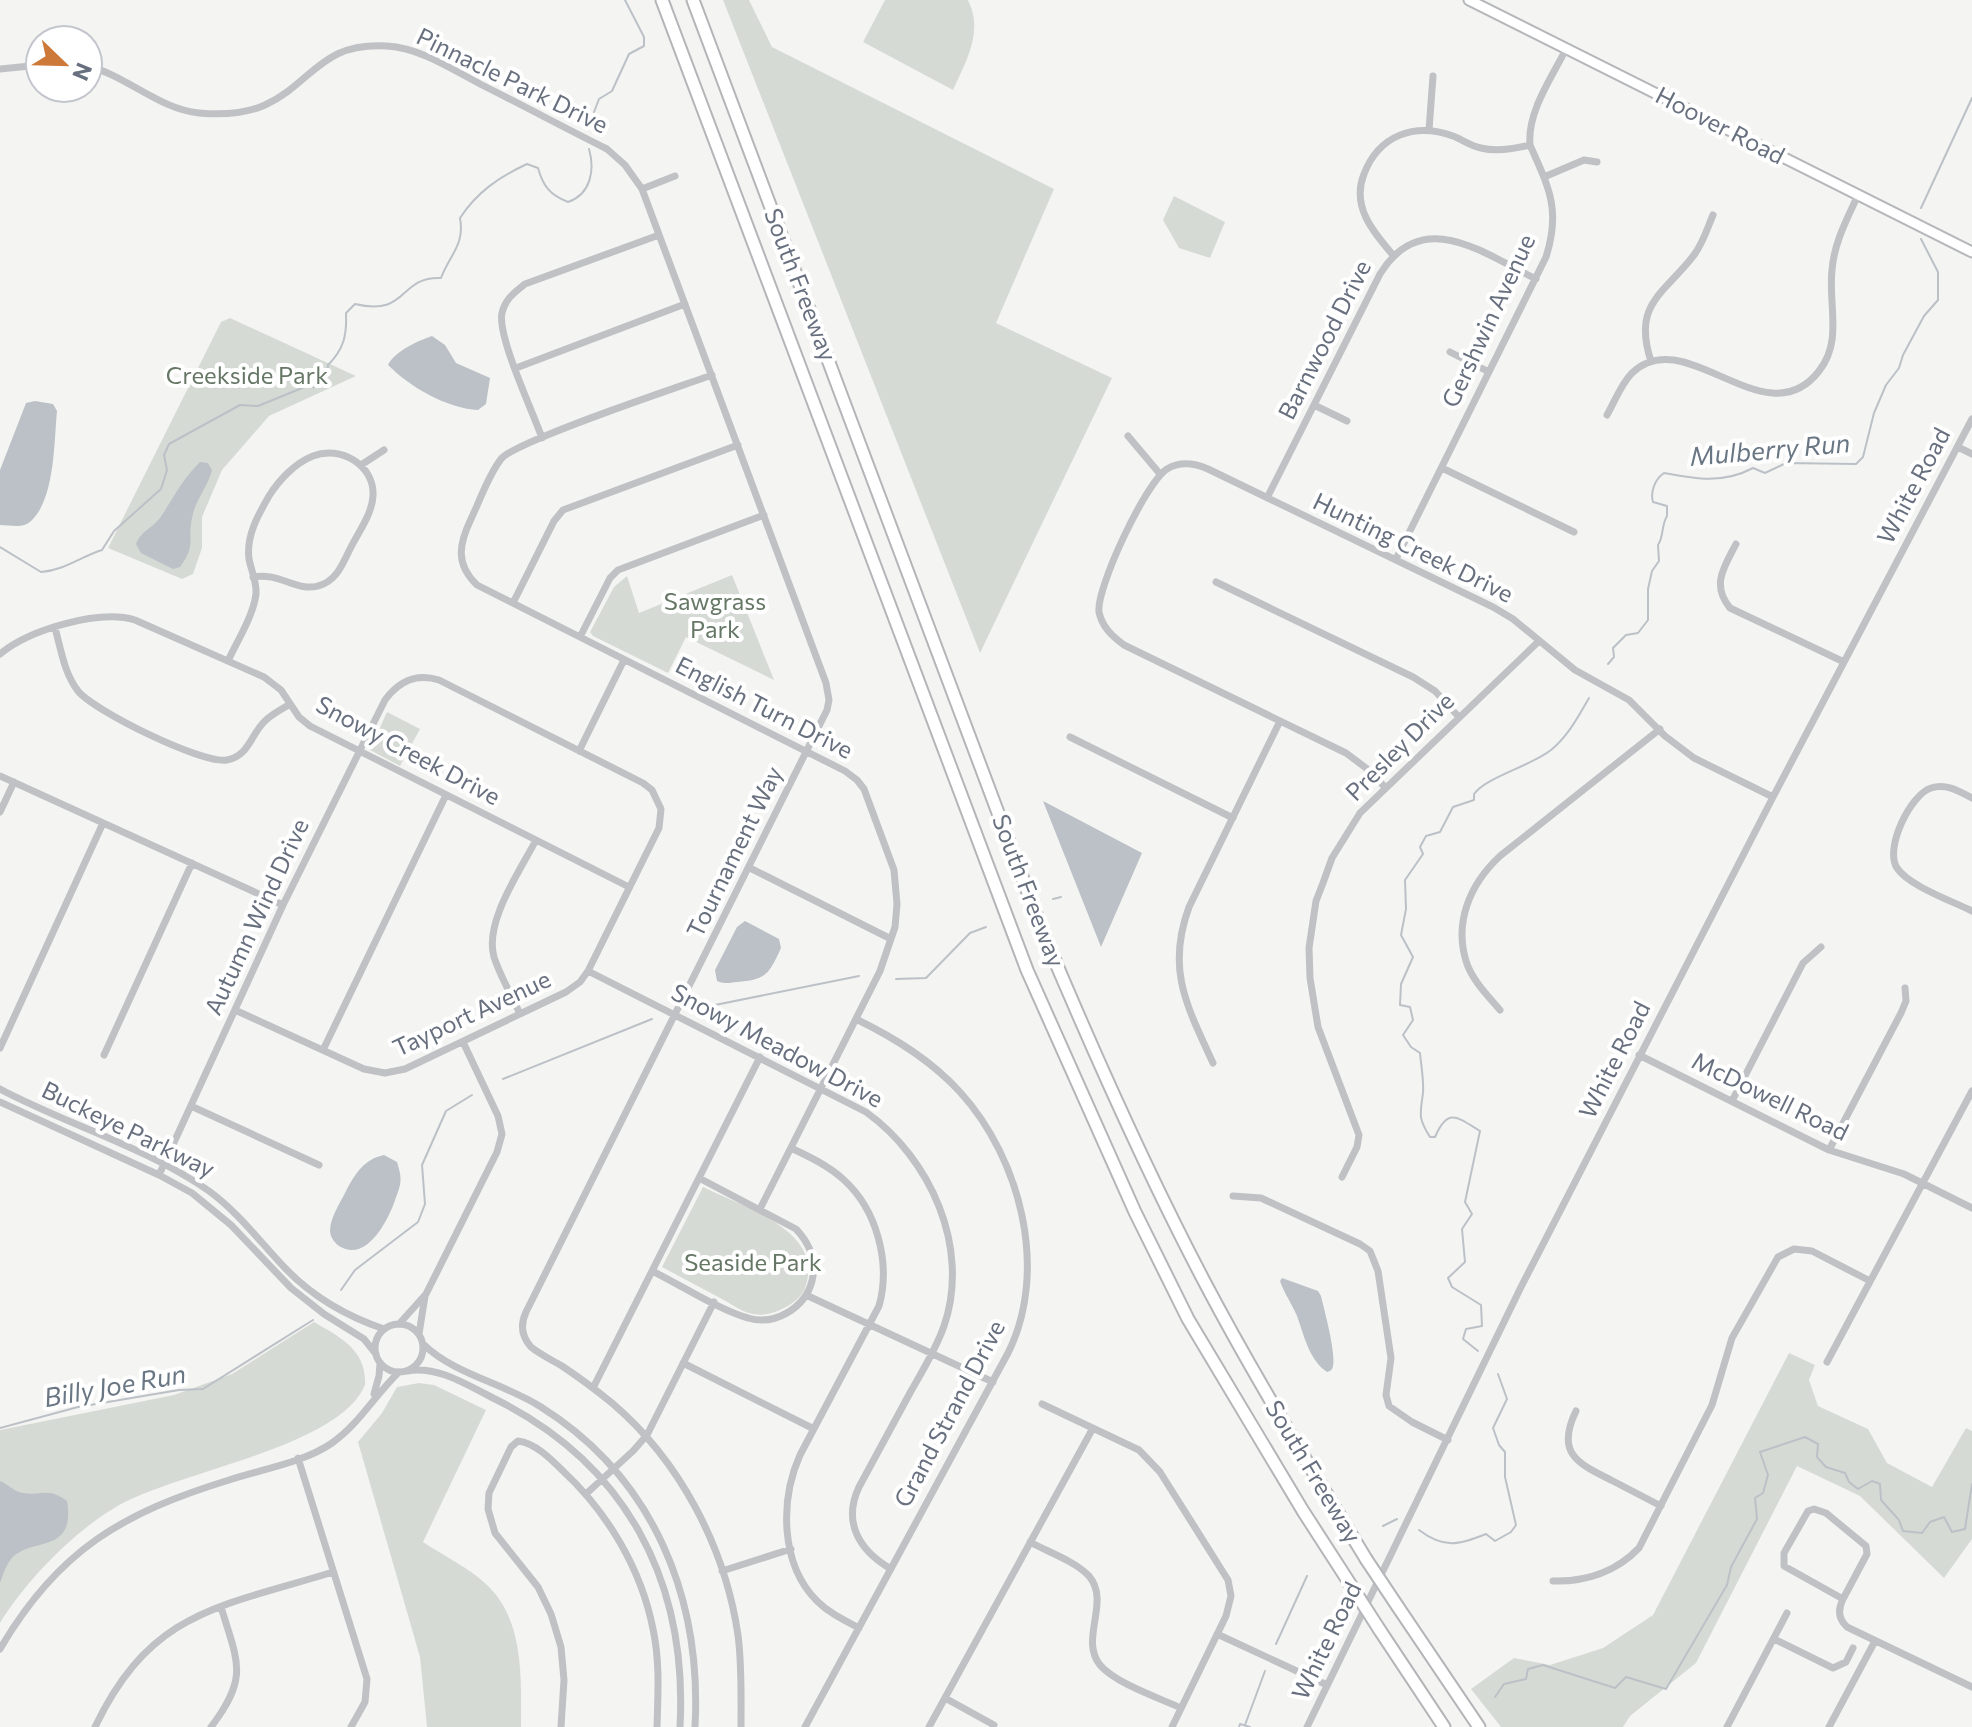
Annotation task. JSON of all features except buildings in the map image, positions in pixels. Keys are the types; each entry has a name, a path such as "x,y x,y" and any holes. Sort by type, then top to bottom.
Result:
{"highway":[{"name":"South Freeway","path":"662,0 1027,970 1108,1154 1188,1319 1303,1511 1444,1727"},
{"name":"South Freeway","path":"693,0 1038,919 1101,1069 1157,1188 1280,1419 1366,1559 1479,1727"}],"main road":[{"name":"Hoover Road","path":"1469,0 1972,252"}],"street":[{"name":"Pinnacle Park Drive","path":"104,74 177,108 221,114 264,105 319,64 346,50 385,46 401,48 434,60 607,149 625,165 642,189"},
{"path":"1393,255 1362,210 1361,179 1375,152 1399,134 1429,130 1454,136 1480,148 1495,150 1530,145 1531,125 1537,108 1566,49"},
{"path":"0,69 24,67"},
{"path":"1429,130 1433,76"},
{"name":"Gershwin Avenue","path":"1396,559 1546,257 1554,224 1551,193 1530,145"},
{"path":"1544,177 1584,160 1597,162"},
{"path":"642,189 675,176"},
{"name":"Tournament Way","path":"593,1388 535,1351 525,1339 523,1318 807,752 827,710 829,691 642,189"},
{"path":"1607,415 1628,378 1651,361 1677,360 1761,392 1792,390 1809,381 1822,367 1831,350 1832,269 1836,247 1858,195"},
{"path":"1651,361 1644,329 1649,308 1659,292 1696,253 1713,215"},
{"path":"542,438 502,324 502,313 512,294 525,284 659,235"},
{"name":"Barnwood Drive","path":"1267,498 1380,274 1393,255 1416,241 1443,238 1469,246 1536,279"},
{"path":"516,368 685,304"},
{"path":"1450,352 1489,372"},
{"name":"English Turn Drive","path":"712,375 513,449 501,459 460,547 461,563 472,581 853,776 866,793 891,859 896,882 897,916 880,971 760,1209"},
{"path":"1314,405 1347,421"},
{"name":"White Road","path":"1307,1727 1521,1287 1972,419"},
{"path":"1128,436 1160,474 1147,492 1104,581 1099,603 1104,626 1116,639 1346,753 1385,787"},
{"path":"513,603 554,521 563,510 738,445"},
{"path":"1958,447 1972,454"},
{"path":"361,465 384,450"},
{"path":"228,661 254,604 257,590 253,577 249,557 249,539 253,526 279,481 309,457 323,453 345,456 361,465 371,480 373,495 370,510 339,570 330,581 306,588 281,578 266,575 253,577"},
{"name":"Hunting Creek Drive","path":"1160,474 1175,465 1192,463 1493,607 1575,670 1629,700 1694,758 1773,797"},
{"path":"1442,468 1574,532"},
{"path":"580,637 610,578 618,570 764,515"},
{"path":"1736,544 1719,580 1720,593 1730,608 1844,662"},
{"path":"1216,582 1413,677 1435,691 1458,716"},
{"name":"Snowy Creek Drive","path":"0,654 23,638 55,628 98,617 127,617 264,677 281,690 299,717 310,726 629,887"},
{"path":"55,628 65,666 83,697 111,716 205,758 227,760 241,753 252,742 262,724 290,704"},
{"name":"Presley Drive","path":"1342,1177 1357,1147 1359,1135 1318,1027 1310,978 1309,948 1316,901 1332,858 1360,813 1539,641"},
{"path":"579,751 624,660"},
{"name":"Tayport Avenue","path":"235,1010 364,1069 396,1073 566,992 580,982 588,971 659,828 661,809 652,790 439,680 415,677 402,682"},
{"name":"Autumn Wind Drive","path":"159,1175 283,905 385,700 402,682"},
{"path":"1213,1063 1187,1005 1177,956 1181,930 1189,907 1280,721"},
{"path":"1500,1010 1468,967 1462,925 1471,892 1480,877 1500,856 1660,729"},
{"path":"1070,737 1233,818"},
{"path":"0,776 283,905"},
{"path":"0,812 14,782"},
{"path":"1972,798 1949,787 1932,787 1914,802 1896,837 1892,854 1898,870 1911,881 1972,911"},
{"path":"323,1050 446,795"},
{"path":"0,1048 103,823"},
{"path":"520,1014 494,957 492,938 495,920 536,840"},
{"path":"104,1055 192,863"},
{"path":"750,868 891,939"},
{"path":"1732,1101 1803,963 1821,947"},
{"name":"Snowy Meadow Drive","path":"588,971 822,1088 880,1122 909,1151 931,1186 943,1216 949,1249 951,1281 946,1317 932,1353 853,1502 854,1527 863,1548 872,1558 891,1569"},
{"path":"1829,1150 1901,1013 1906,1001 1905,988"},
{"name":"Grand Strand Drive","path":"805,1727 1015,1341 1027,1299 1025,1239 1010,1174 989,1132 961,1093 927,1061 856,1019"},
{"path":"372,1401 379,1376 376,1343 384,1329 399,1324 426,1294 497,1152 502,1134 498,1116 463,1042"},
{"name":"McDowell Road","path":"1639,1055 1829,1150 1895,1170 1972,1208"},
{"path":"741,1727 738,1635 722,1571 696,1509 679,1480 645,1436 593,1388 760,1057"},
{"name":"Buckeye Parkway","path":"0,1089 164,1165 198,1184 239,1216 289,1271 320,1298 351,1317 384,1329"},
{"path":"1827,1362 1972,1091"},
{"name":"Buckeye Parkway","path":"0,1102 192,1193 214,1209 291,1288 324,1314 364,1339 378,1358"},
{"path":"191,1106 319,1165"},
{"path":"791,1148 835,1172 851,1187 869,1212 880,1242 883,1282 879,1306 792,1472 787,1493 786,1524 801,1577 816,1600 859,1628"},
{"path":"652,1271 749,1318 766,1320 788,1313 806,1295 814,1273 809,1246 796,1229 699,1178"},
{"path":"1233,1196 1261,1198 1370,1251 1378,1271 1391,1358 1386,1395 1389,1406 1448,1440"},
{"path":"1553,1581 1574,1582 1617,1567 1639,1548 1719,1391 1732,1338 1778,1257 1794,1249 1812,1251 1870,1281"},
{"path":"419,1334 426,1294"},
{"path":"806,1295 993,1382"},
{"path":"587,1493 645,1436 714,1302"},
{"path":"399,1324 412,1327 423,1344 437,1357 540,1406 574,1431 613,1469 652,1523 682,1590 695,1658 695,1727"},
{"path":"0,1649 47,1582 114,1527 165,1501 298,1458 332,1443 355,1425 372,1401 403,1372 419,1363 423,1344"},
{"path":"378,1358 391,1371 438,1372 509,1406 559,1438 601,1479 638,1529 667,1594 680,1660 680,1727"},
{"path":"683,1363 814,1429"},
{"path":"1042,1404 1139,1450 1160,1472 1224,1572 1231,1596 1217,1634 1172,1727"},
{"path":"1576,1411 1567,1439 1571,1454 1581,1466 1661,1506"},
{"path":"929,1727 1093,1428"},
{"path":"561,1727 564,1680 561,1647 551,1614 538,1587 495,1533 490,1520 489,1493 511,1447 518,1441 531,1445 587,1493 601,1510 625,1552 653,1627 658,1669 657,1727"},
{"path":"298,1458 367,1679 365,1702 351,1727"},
{"path":"1843,1599 1784,1566 1784,1553 1808,1511 1814,1509 1826,1513 1866,1546 1867,1554 1839,1608 1842,1623 1972,1687"},
{"path":"1030,1542 1079,1568 1091,1580 1098,1598 1093,1650 1101,1667 1117,1678 1181,1708"},
{"path":"722,1571 791,1549"},
{"path":"95,1727 116,1687 148,1648 175,1627 221,1607 333,1572"},
{"path":"211,1727 232,1695 238,1675 236,1657 221,1607"},
{"path":"1727,1727 1787,1613"},
{"path":"1217,1634 1327,1685"},
{"path":"1774,1639 1833,1668 1846,1662 1853,1648"},
{"path":"1829,1727 1875,1641"},
{"path":"945,1698 994,1725"}],"green space":[{"path":"723,0 749,0 772,47 1054,189 996,323 1112,378 980,653"},
{"path":"885,0 968,0 974,35 953,90 863,42"},
{"path":"1174,196 1225,222 1210,258 1179,248 1163,220"},
{"name":"Creekside Park","path":"230,318 356,376 269,416 222,470 202,517 202,548 193,574 182,579 108,548 221,322"},
{"name":"Sawgrass Park","path":"732,575 774,680 686,637 668,673 590,632 614,587 627,576 639,613"},
{"path":"387,712 420,729 400,766 370,750"},
{"name":"Seaside Park","path":"703,1187 771,1220 799,1244 807,1258 808,1275 804,1290 795,1301 773,1313 749,1313 662,1267"},
{"path":"314,1322 350,1346 362,1362 365,1385 349,1407 324,1426 291,1442 143,1494 116,1507 83,1530 52,1559 0,1623 0,1430 174,1395 232,1374"},
{"path":"1789,1353 1815,1365 1809,1380 1818,1406 1868,1429 1887,1463 1932,1487 1966,1428 1972,1431 1972,1539 1944,1578 1860,1496 1797,1466 1696,1663 1630,1716 1623,1727 1501,1727 1471,1689 1514,1658 1550,1665 1603,1648 1653,1615"},
{"path":"419,1383 434,1385 486,1410 423,1542 486,1584 508,1615 518,1651 521,1727 427,1727 420,1657 358,1442 382,1413 397,1387"}],"shaded area":[{"path":"432,336 445,345 456,363 490,378 486,404 478,410 429,395 388,365 401,351"},
{"path":"26,403 53,404 57,411 49,485 39,511 31,521 20,526 0,525 0,470"},
{"path":"200,462 208,463 212,470 194,511 188,553 180,567 173,569 141,553 136,544 141,535 159,519 183,481"},
{"path":"1043,801 1142,853 1101,947"},
{"path":"745,921 779,939 781,948 769,970 761,977 729,983 717,981 715,970 737,927"},
{"path":"384,1155 397,1162 401,1178 391,1211 381,1229 366,1245 349,1250 339,1246 330,1231 336,1211 361,1168"},
{"path":"1282,1278 1318,1291 1321,1296 1332,1345 1331,1371 1327,1372 1321,1367 1311,1354 1280,1281"},
{"path":"0,1481 20,1492 50,1493 60,1497 67,1501 68,1518 65,1530 58,1537 19,1552 11,1559 0,1583"}],"waterway":[{"path":"588,128 599,99 612,91 629,54 644,46 644,37 625,0"},
{"name":"Mulberry Run","path":"1921,208 1972,98"},
{"path":"0,547 41,572 65,566 102,550 114,531 161,489 167,470 164,455 169,444 240,405 258,406 307,386 321,386 328,365 343,341 346,313 355,304 372,307 385,305 417,283 441,278 459,243 460,218 489,186 527,164 538,168 545,185 556,196 568,202 576,198 586,187 591,173 589,149"},
{"name":"Mulberry Run","path":"1608,664 1614,657 1613,648 1626,635 1638,633 1648,620 1648,589 1652,571 1659,561 1658,545 1667,516 1667,506 1653,502 1652,494 1664,473 1720,478 1753,468 1765,473 1786,463 1856,464 1863,457 1874,413 1886,385 1899,368 1924,316 1938,300 1938,272 1921,239"},
{"name":"Mulberry Run","path":"1478,1351 1463,1339 1466,1329 1482,1326 1481,1305 1452,1287 1448,1278 1465,1262 1462,1229 1472,1214 1465,1202 1480,1131 1459,1119 1449,1118 1435,1137 1430,1137 1422,1121 1420,1053 1411,1047 1403,1035 1413,1020 1410,1007 1400,1005 1401,984 1413,957 1401,935 1406,909 1405,880 1423,854 1420,847 1426,836 1440,832 1453,807 1474,800 1474,794 1488,782 1551,750 1568,732 1589,698"},
{"name":"Billy Joe Run","path":"1053,899 1061,897"},
{"name":"Billy Joe Run","path":"896,979 926,978 970,933 986,927"},
{"name":"Billy Joe Run","path":"700,1008 859,976"},
{"name":"Billy Joe Run","path":"503,1079 652,1019"},
{"name":"Billy Joe Run","path":"341,1290 355,1270 418,1222 425,1204 422,1165 446,1111 472,1095"},
{"name":"Billy Joe Run","path":"0,1428 78,1407 179,1390 203,1389 313,1320"},
{"name":"Mulberry Run","path":"1419,1530 1444,1543 1468,1541 1486,1534 1495,1541 1511,1532 1516,1525 1505,1477 1505,1452 1493,1428 1507,1399 1498,1374"},
{"path":"1495,1697 1504,1684 1526,1679 1528,1669 1543,1665 1615,1688 1626,1677 1666,1689 1727,1585 1731,1567 1757,1519 1755,1498 1763,1493 1768,1475 1760,1452 1805,1437 1818,1444 1817,1457 1826,1467 1845,1473 1849,1482 1858,1489 1872,1481 1880,1484 1881,1500 1899,1520 1903,1531 1922,1533 1930,1522 1944,1517 1952,1532 1965,1529 1972,1484"},
{"name":"Mulberry Run","path":"1383,1526 1397,1519"},
{"name":"Mulberry Run","path":"1276,1644 1307,1576"},
{"name":"Mulberry Run","path":"1245,1725 1265,1671"},
{"name":"Mulberry Run","path":"1239,1727 1240,1724 1250,1727"}]}
